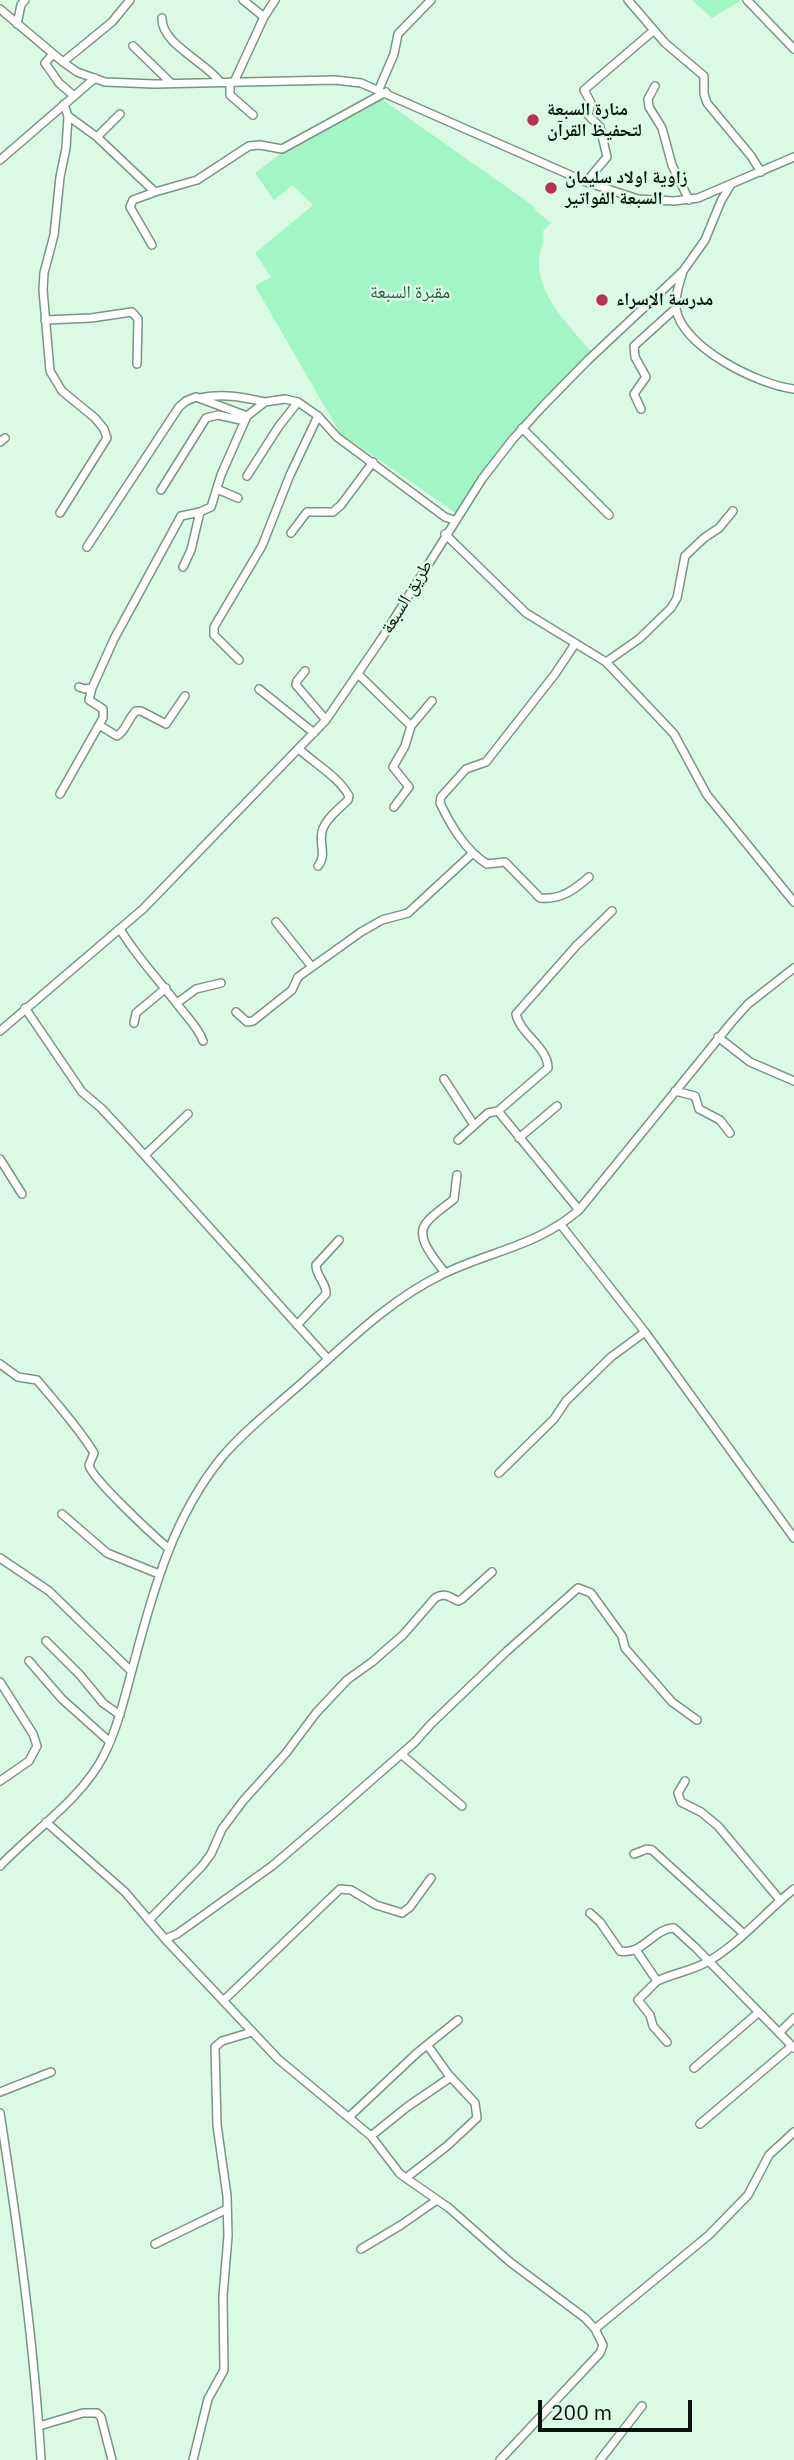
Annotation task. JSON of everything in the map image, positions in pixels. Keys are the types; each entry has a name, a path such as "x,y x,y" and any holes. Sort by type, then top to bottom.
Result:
{"street":[{"path":"17,24 21,5 25,0"},
{"path":"63,62 112,22 130,0"},
{"path":"243,0 264,17"},
{"path":"254,115 230,95 232,82 275,0"},
{"path":"152,245 134,214 131,203 147,194 197,180 249,146 282,149 382,91 398,34 431,0"},
{"path":"628,0 653,31 704,76 707,103 761,172"},
{"path":"747,0 794,49"},
{"path":"0,9 77,72 105,82 335,79 362,83 586,182 638,198 659,201 689,200 730,186 794,157"},
{"path":"162,18 163,29 173,41 208,68 220,82"},
{"path":"586,182 607,156 600,127 588,112 591,103 584,90 653,31"},
{"path":"133,46 171,83"},
{"path":"53,54 45,63 59,83 74,96"},
{"path":"0,160 95,78"},
{"path":"655,86 648,99 649,107 662,128 672,165 689,200"},
{"path":"60,513 107,438 104,429 90,414 72,401 57,385 50,371 43,290 44,273 54,235 68,116 64,104"},
{"path":"97,137 120,114"},
{"path":"68,116 97,137 155,192"},
{"name":"طريق السبعة","path":"0,1031 143,909 326,720 482,479 522,428 587,361 684,271 705,240 730,186"},
{"path":"684,271 676,307 680,320 692,336 730,366 794,389"},
{"path":"641,409 634,394 646,377 635,357 634,346 676,307"},
{"path":"45,320 91,318 132,312 138,319 137,364"},
{"path":"87,547 179,407 192,398 220,394 265,402 298,402 318,416 337,437 445,517 454,520"},
{"path":"199,398 246,419"},
{"path":"60,794 104,712 89,699 114,639 181,516 211,507 246,419 265,402"},
{"path":"247,475 298,402"},
{"path":"161,490 206,418 218,415 246,419"},
{"path":"239,660 214,635 214,627 265,540 280,499 318,416"},
{"path":"522,428 609,515"},
{"path":"291,533 307,512 327,514 341,505 373,462"},
{"path":"216,489 238,498"},
{"path":"606,662 639,639 671,608 677,598 685,556 719,528 733,511"},
{"path":"183,567 191,550 201,512"},
{"path":"445,534 526,613 606,662 674,734 707,795 794,902"},
{"path":"575,645 486,762 466,769 441,797 440,803 449,821 472,853 487,864 505,862 540,898 568,894 589,877"},
{"path":"305,671 296,685 326,720"},
{"path":"358,674 411,726"},
{"path":"79,687 92,688"},
{"path":"259,689 314,733"},
{"path":"99,725 117,736 136,711 166,724 185,696"},
{"path":"394,807 409,787 393,767 405,746 411,726 432,701"},
{"path":"299,749 336,780 349,796 323,827 323,854 318,866"},
{"path":"236,1012 247,1022 253,1021 292,989 297,979 366,928 390,917 408,913 472,853"},
{"path":"458,1140 488,1113 498,1111 548,1068 546,1057 524,1030 516,1014 576,946 612,911"},
{"path":"276,922 312,967"},
{"path":"120,929 203,1041"},
{"path":"0,1867 83,1786 100,1762 120,1714 159,1574 169,1548 185,1515 221,1458 255,1424 395,1301 444,1273 545,1234 579,1210 718,1037 748,1004 794,968"},
{"path":"177,1003 198,988 221,984"},
{"path":"134,1023 136,1013 166,988"},
{"path":"25,1008 82,1092 101,1108 145,1155 328,1359"},
{"path":"718,1037 750,1062 794,1081"},
{"path":"444,1079 474,1125"},
{"path":"675,1091 695,1096 699,1109 720,1120 730,1133"},
{"path":"519,1138 557,1106"},
{"path":"498,1111 579,1210"},
{"path":"145,1155 188,1114"},
{"path":"0,1158 22,1194"},
{"path":"444,1273 423,1240 422,1230 426,1222 454,1199 457,1175"},
{"path":"561,1225 645,1332 794,1538"},
{"path":"297,1325 326,1294 316,1265 339,1240"},
{"path":"499,1473 554,1419 566,1401 602,1366 645,1332"},
{"path":"0,1364 18,1377 37,1380 80,1431 94,1453 89,1465 92,1474 169,1548"},
{"path":"62,1514 107,1553 159,1574"},
{"path":"0,1558 49,1591 131,1671"},
{"path":"149,1920 202,1866 211,1854 222,1829 243,1801 347,1680 403,1635 435,1598 449,1595 458,1601 492,1572"},
{"path":"165,1939 177,1934 272,1866 401,1754 507,1651 578,1588 591,1593 622,1636 625,1648 672,1702 697,1720"},
{"path":"46,1641 103,1703 120,1714"},
{"path":"29,1661 61,1699 110,1742"},
{"path":"0,1682 33,1734 37,1746 29,1761 0,1781"},
{"path":"401,1754 462,1805"},
{"path":"684,1782 678,1793 681,1802 701,1812 718,1826 780,1900"},
{"path":"46,1822 125,1892 165,1939 278,2059 371,2136 406,2178 585,2318 595,2329 603,2345 600,2353 500,2460"},
{"path":"634,1854 652,1850 744,1934"},
{"path":"223,2001 340,1889 351,1890 376,1905 402,1913 406,1912 431,1878"},
{"path":"667,2042 653,2026 650,2015 638,2000 657,1981 709,1961 794,1889"},
{"path":"590,1913 600,1922 620,1951 632,1952 670,1927 682,1934 793,2047 701,2124"},
{"path":"636,1950 657,1981"},
{"path":"694,2068 759,2012"},
{"path":"779,2033 794,2018"},
{"path":"349,2117 458,2020"},
{"path":"193,2460 208,2399 222,2378 224,2370 223,2296 228,2209 217,2125 215,2047 222,2041 252,2032"},
{"path":"406,2178 447,2147 477,2118 475,2103 428,2046"},
{"path":"0,2092 51,2071"},
{"path":"371,2136 451,2077"},
{"path":"0,2113 33,2349 41,2460"},
{"path":"595,2329 677,2258 709,2235 748,2195 769,2155 794,2132"},
{"path":"361,2249 437,2200"},
{"path":"155,2244 228,2209"},
{"path":"600,2460 642,2406"},
{"path":"39,2426 83,2413 97,2413 101,2417 112,2460"}],"green space":[{"path":"692,0 739,0 740,1 712,18"},
{"name":"مقبرة السبعة","path":"380,98 535,207 535,210 551,223 543,231 539,260 541,277 550,300 591,352 474,487 456,513 340,433 255,286 271,277 255,253 313,205 292,185 274,200 255,173 283,152"}],"place":[{"name":"منارة السبعة لتحفيظ القرآن","path":"533,120"},
{"name":"زاوية اولاد سليمان السبعة الفواتير","path":"551,188"},
{"name":"مدرسة الإسراء","path":"602,300"}]}
